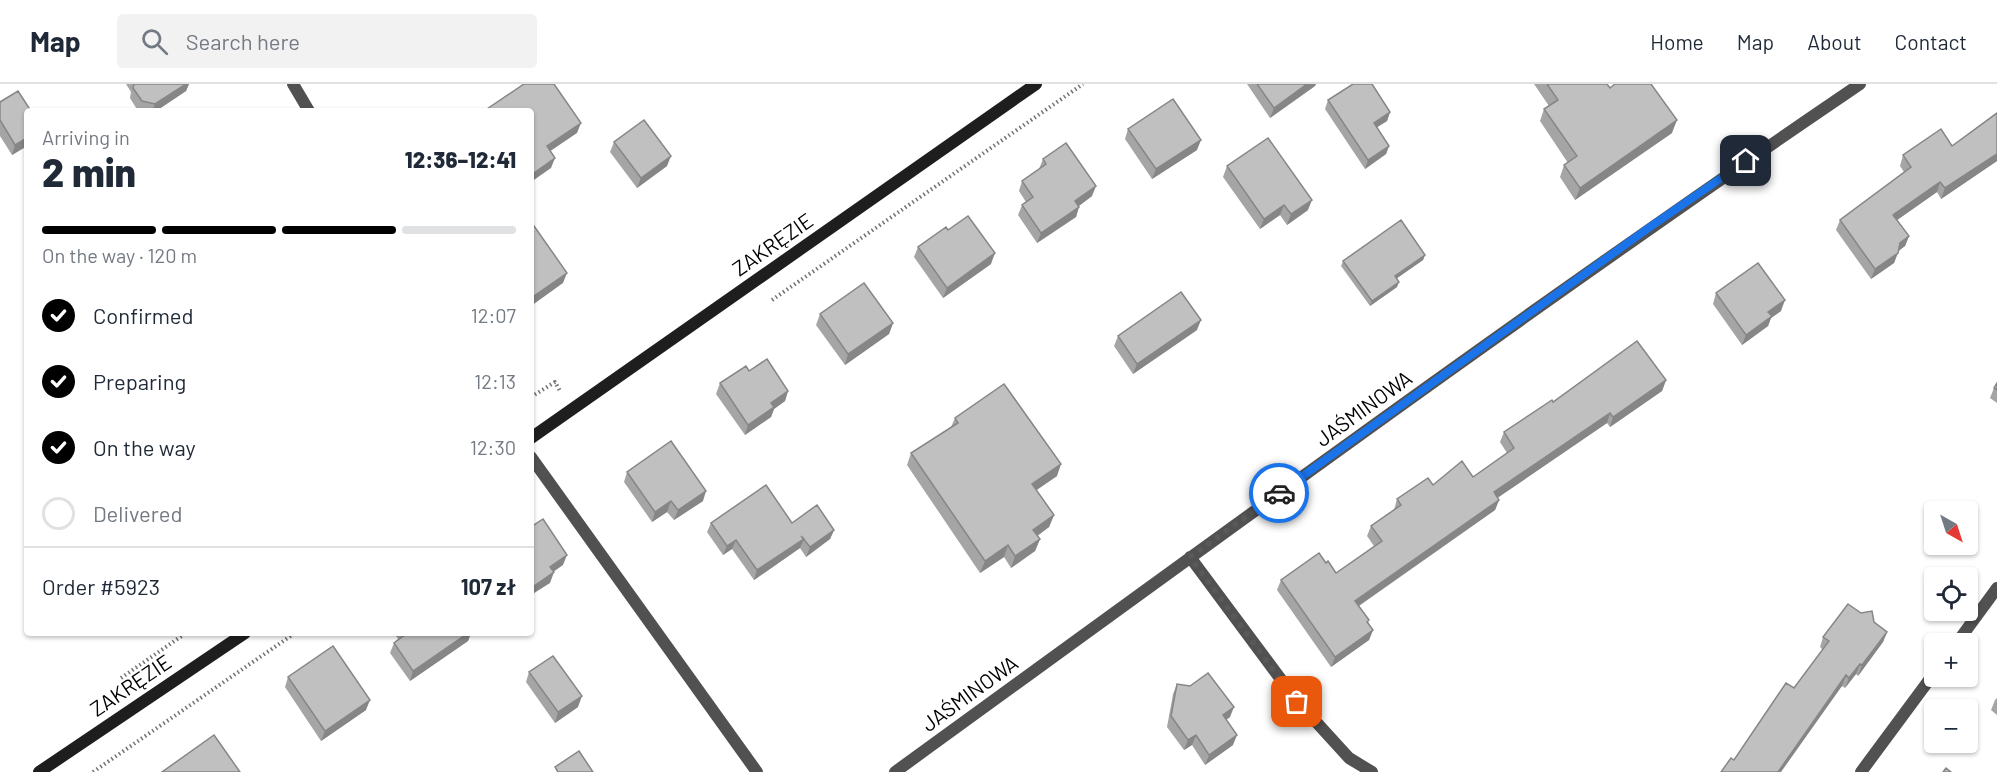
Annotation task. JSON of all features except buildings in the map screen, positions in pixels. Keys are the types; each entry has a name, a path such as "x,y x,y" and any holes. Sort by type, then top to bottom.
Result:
{"street":[{"path":"293,84 307,108"},
{"name":"ZAKRĘZIE","path":"534,436 1036,84"},
{"name":"JAŚMINOWA","path":"895,772 1670,213 1860,84"},
{"path":"534,462 757,772"},
{"path":"1190,557 1297,702 1349,758 1372,772"},
{"path":"1964,633 1997,588"},
{"name":"ZAKRĘZIE","path":"39,772 241,636"},
{"path":"1861,772 1924,687"}],"path":[{"path":"768,303 1083,84"},
{"path":"121,678 182,636"},
{"path":"93,772 291,636"}],"way so far":[{"path":"1279,493 1190,557 1297,702"}],"route":[{"path":"1279,493 1650,227 1746,161"}]}
